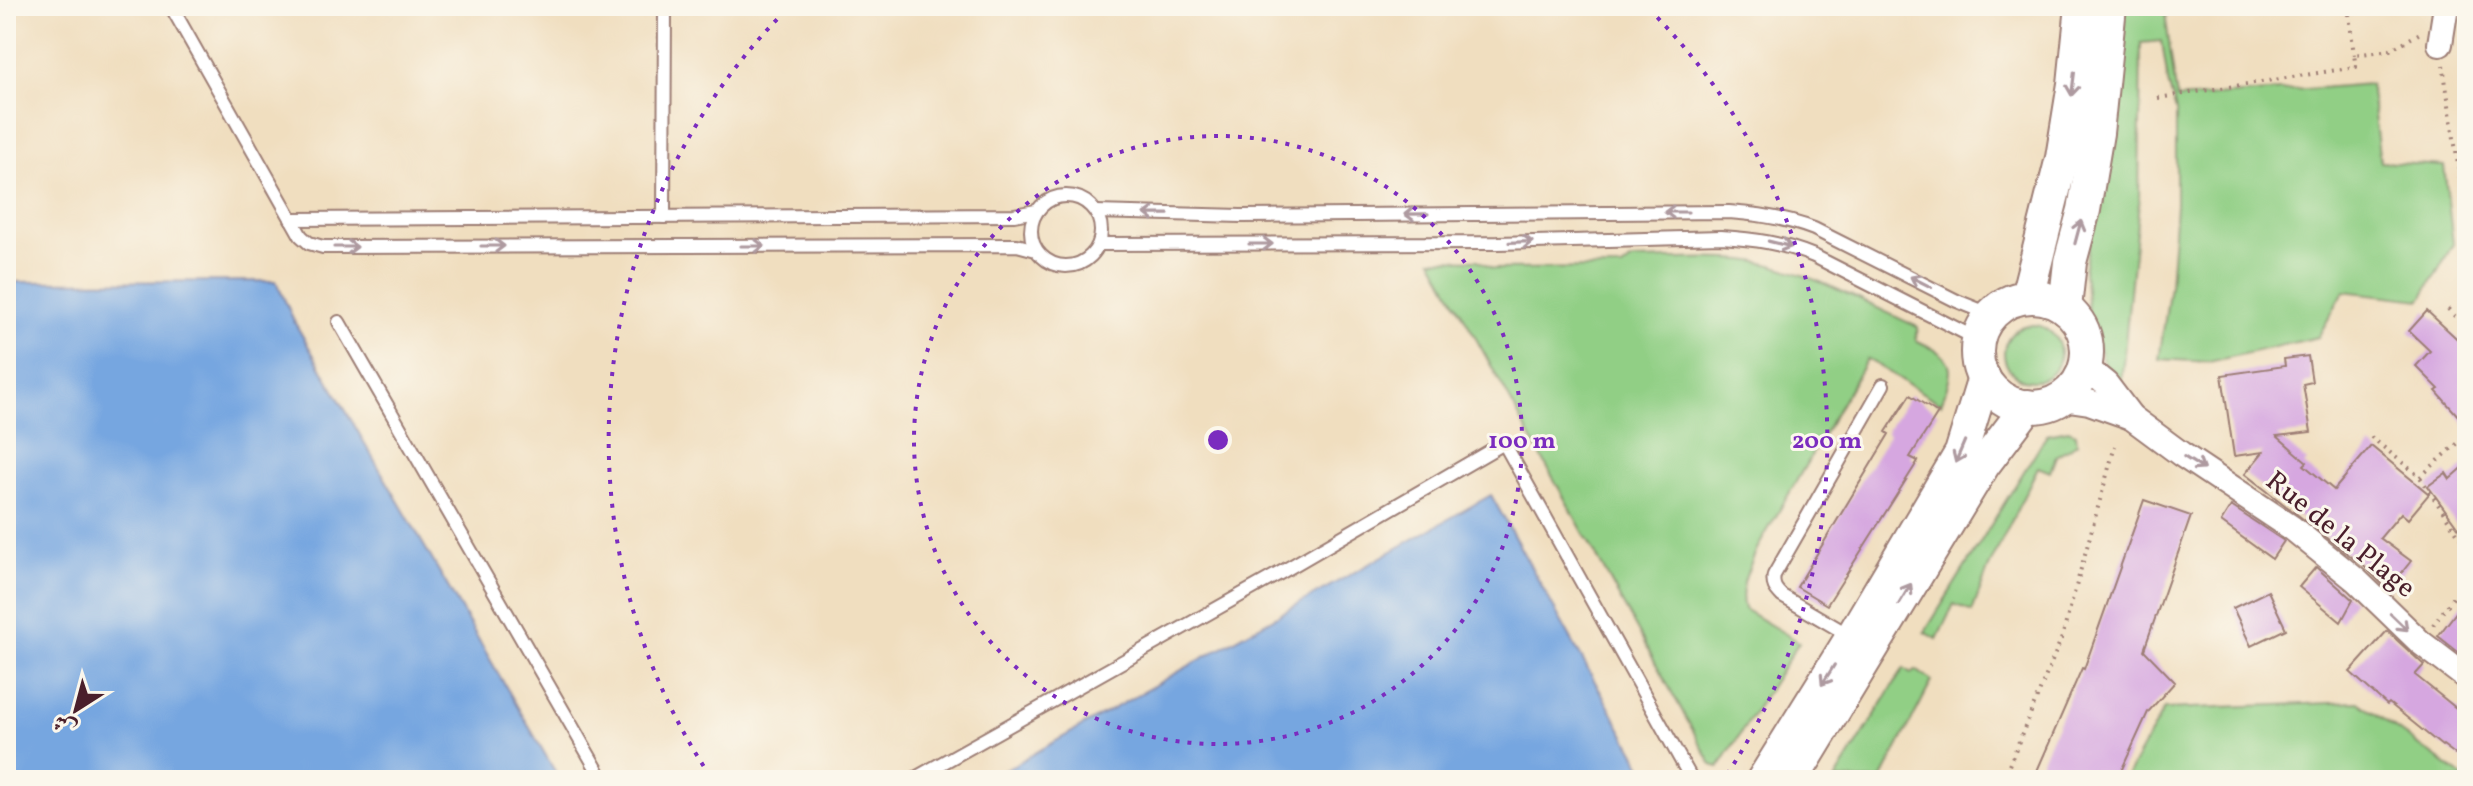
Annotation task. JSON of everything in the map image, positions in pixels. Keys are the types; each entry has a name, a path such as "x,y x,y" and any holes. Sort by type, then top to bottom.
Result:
{"main road":[{"path":"2027,297 2062,158 2082,6"},
{"path":"2065,308 2070,262 2084,210 2097,133 2110,6"},
{"path":"2027,297 2047,299 2065,308 2084,335 2087,356 2076,384 2062,398 2028,406 1998,394 1984,378 1978,359 1985,327 2008,303 2027,297"},
{"path":"1763,780 1961,453 1984,378"},
{"path":"1792,780 1984,464 2028,406"}],"street":[{"path":"2085,367 2106,384 2131,417"},
{"path":"2062,398 2089,402 2131,417"},
{"name":"Rue de la Plage","path":"2131,417 2292,528 2356,580 2420,642 2467,678"}],"lane":[{"path":"171,6 291,219 301,236 309,243 323,247 1017,245 1036,250 1050,263 1070,266 1088,258 1099,244 1101,232 1096,212 1081,199 1071,196 1052,199 1036,211 1014,215 291,219"},
{"path":"664,217 665,6"},
{"path":"1036,211 1030,230 1036,250"},
{"path":"1096,212 1241,216 1755,214 1814,229 1957,301 1985,327"},
{"path":"1099,244 1482,243 1742,238 1790,246 1985,327"},
{"path":"339,322 603,780"},
{"path":"1852,637 1782,596 1773,581 1883,385"},
{"path":"912,780 1504,443 1692,780"}],"path":[{"path":"2158,98 2356,67 2348,6"},
{"path":"2354,55 2390,50 2443,24 2467,225"},
{"path":"2448,309 2467,329"},
{"path":"2420,477 2467,435"},
{"path":"2371,437 2420,477 2467,548"},
{"path":"2003,780 2062,637 2115,446"},
{"path":"2420,642 2467,579"}],"green space":[{"path":"2124,6 2164,6 2177,99 2370,84 2380,162 2444,166 2453,244 2421,300 2344,291 2318,337 2209,362 2159,359 2170,286 2176,205 2176,111 2162,41 2141,43 2139,201 2121,384 2107,371 2088,311 2084,271 2124,40"},
{"path":"1688,258 1765,263 1832,287 1918,327 1916,340 1938,352 1949,364 1949,379 1941,404 1867,359 1757,549 1743,586 1744,609 1799,642 1719,767 1712,765 1432,259 1478,260 1493,269 1622,268 1632,260"},
{"path":"2032,325 2052,333 2060,353 2052,373 2032,381 2012,373 2004,353 2012,333"},
{"path":"2068,430 2076,433 2077,443 2056,456 2050,472 2038,467 1988,569 1972,612 1954,604 1937,639 1925,632 2047,434"},
{"path":"1904,668 1911,673 1916,670 1932,681 1881,780 1835,780"},
{"path":"2359,702 2467,780 2125,780 2164,709"}],"water":[{"path":"276,281 295,323 560,780 6,780 6,282"},
{"path":"1491,495 1648,777 1646,780 987,780"}],"building":[{"path":"2427,311 2467,348 2467,426 2436,391 2439,389 2416,366 2430,351 2409,331"},
{"path":"2308,356 2312,382 2303,384 2311,432 2277,436 2307,462 2304,465 2334,490 2371,446 2429,494 2408,519 2401,513 2380,538 2411,561 2388,590 2366,568 2245,474 2263,452 2234,456 2222,375 2285,366 2284,359"},
{"path":"1910,395 1938,413 1910,457 1918,461 1827,605 1797,587"},
{"path":"2467,464 2467,540 2428,486 2446,473 2450,479"},
{"path":"2144,500 2191,516 2144,650 2175,682 2148,712 2117,780 2094,780 2078,773 2074,780 2033,780 2084,669"},
{"path":"2231,506 2284,541 2272,559 2221,522"},
{"path":"2316,567 2353,600 2341,622 2299,587"},
{"path":"2268,591 2286,629 2251,646 2233,608"},
{"path":"2467,598 2467,659 2438,636"},
{"path":"2387,631 2424,665 2415,675 2467,717 2467,763 2389,703 2387,705 2350,672"}]}
